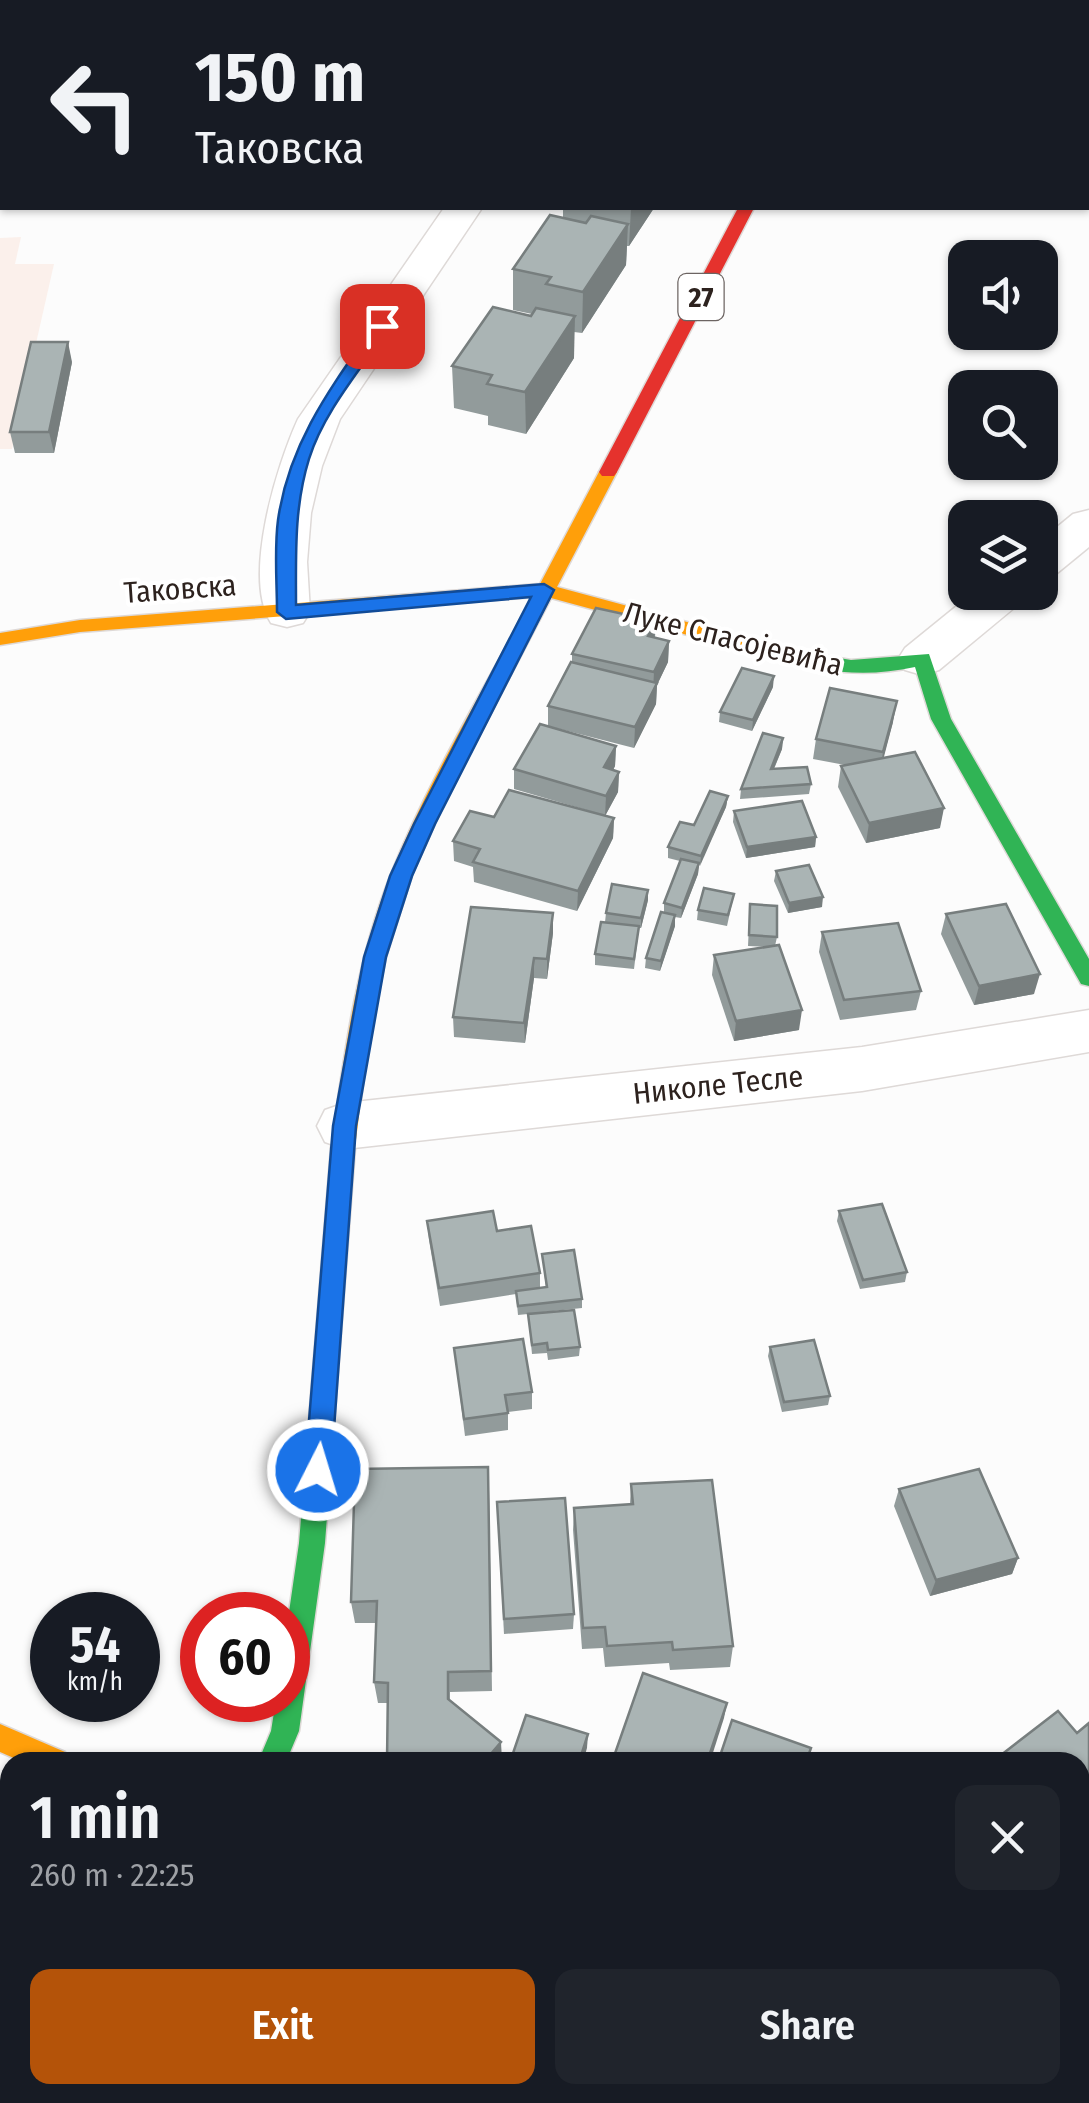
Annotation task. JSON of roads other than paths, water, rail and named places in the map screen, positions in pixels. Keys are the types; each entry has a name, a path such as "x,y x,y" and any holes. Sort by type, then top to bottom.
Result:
{"main road":[{"name":"27","path":"276,1752 285,1731 312,1544 345,1126 375,957 401,876 544,590 656,386 745,210"},
{"name":"Таковска","path":"0,639 80,626 544,590"},
{"name":"Луке Спасојевића","path":"544,590 837,669 883,669 922,659"},
{"path":"922,659 941,718 1089,978"},
{"path":"0,1738 32,1752"}],"street":[{"path":"286,612 286,522 301,457 319,419 462,210"},
{"path":"1058,549 1089,524"},
{"name":"Луке Спасојевића","path":"922,659 982,610"},
{"name":"Николе Тесле","path":"345,1126 862,1069 1089,1032"}]}
